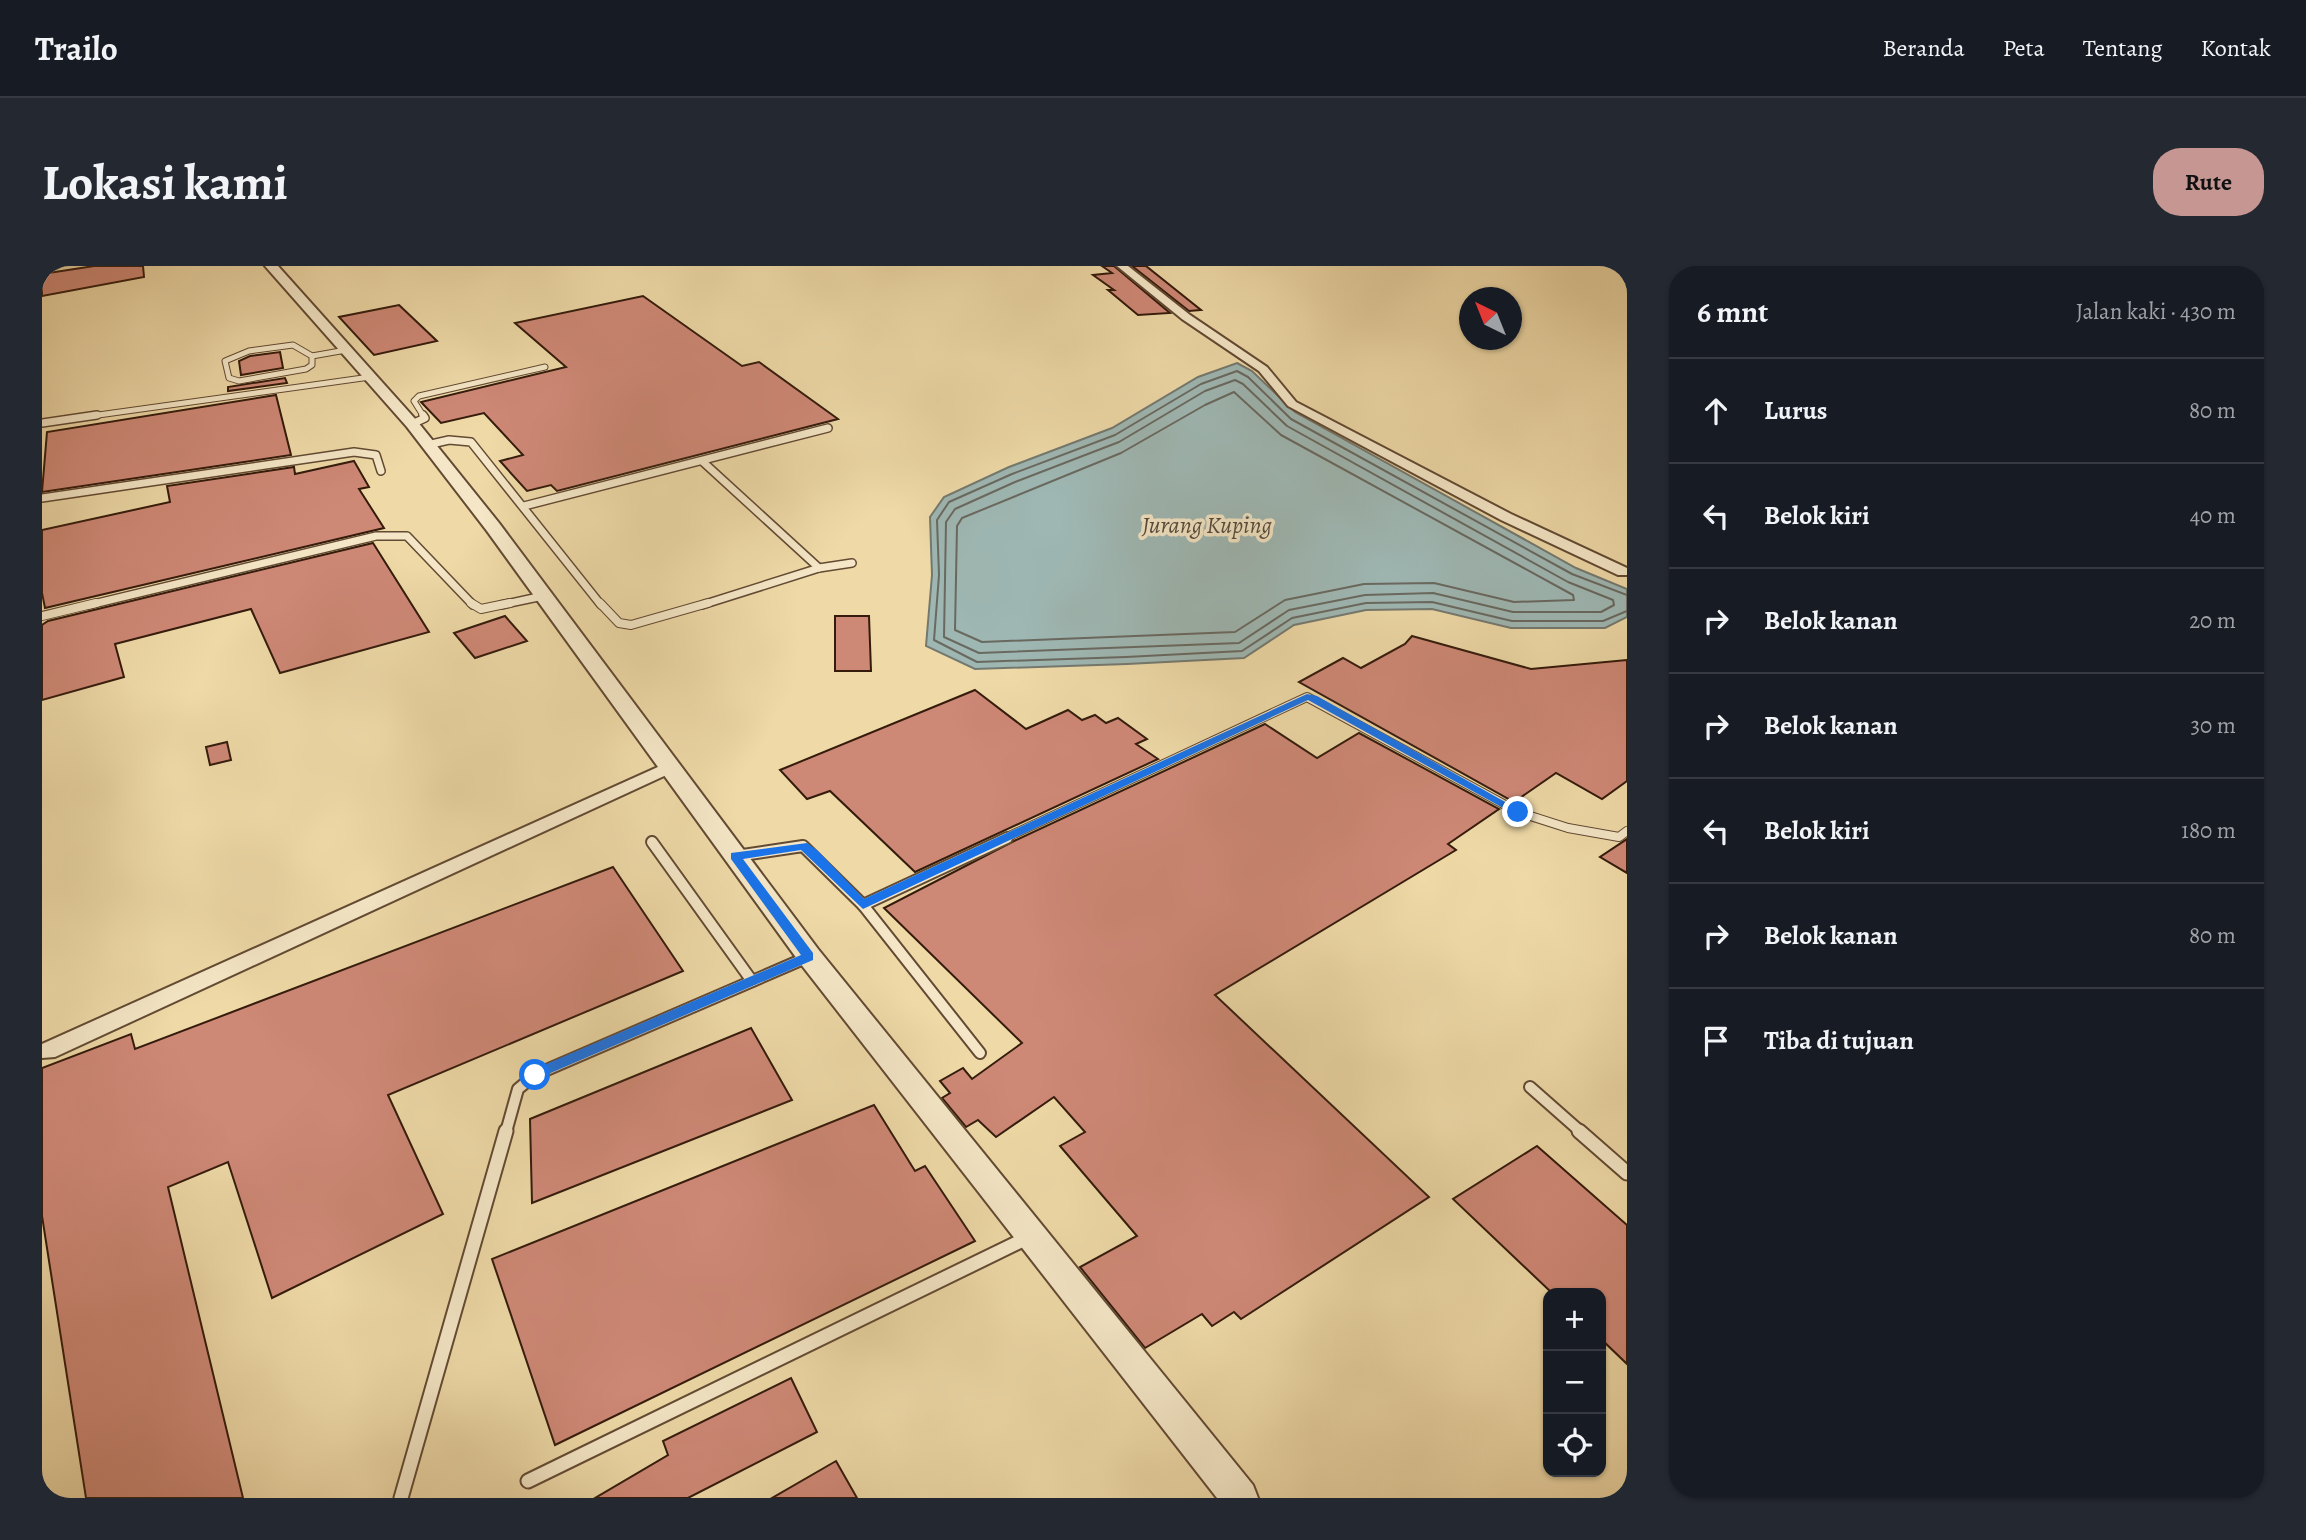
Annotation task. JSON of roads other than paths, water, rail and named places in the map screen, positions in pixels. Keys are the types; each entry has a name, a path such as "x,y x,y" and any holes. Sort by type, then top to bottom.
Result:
{"street":[{"path":"271,266 412,425 493,527 809,956 1240,1498"},
{"path":"1122,266 1186,317 1263,369 1292,404 1506,516 1623,572"},
{"path":"47,1051 669,767"}],"lane":[{"path":"42,268 57,266"},
{"path":"313,356 312,365 306,369 239,381 229,378 225,360 249,351 293,345 313,356 346,350"},
{"path":"412,425 425,418 414,401 419,396 545,367"},
{"path":"42,423 370,377"},
{"path":"524,506 828,428"},
{"path":"428,445 449,440 471,442 611,617 619,623 647,622 819,568 852,563"},
{"path":"42,498 354,452 376,455 381,471"},
{"path":"702,461 819,568"},
{"path":"42,616 376,536 407,537 474,606 481,609 543,596"},
{"path":"863,905 1307,697 1518,812 1553,826 1581,832 1619,836 1627,831"},
{"path":"652,842 752,981"},
{"path":"735,856 803,846 814,854 863,905 980,1053"},
{"path":"401,1498 518,1089 535,1075 809,956"},
{"path":"1530,1087 1627,1173"},
{"path":"528,1481 1030,1237"}],"water":[{"name":"Jurang Kuping","path":"1237,363 1252,371 1295,412 1576,568 1627,589 1627,617 1605,628 1511,628 1432,609 1366,610 1294,625 1244,658 1127,664 975,669 926,646 932,575 930,517 944,497 1009,467 1112,428 1198,377"}]}
